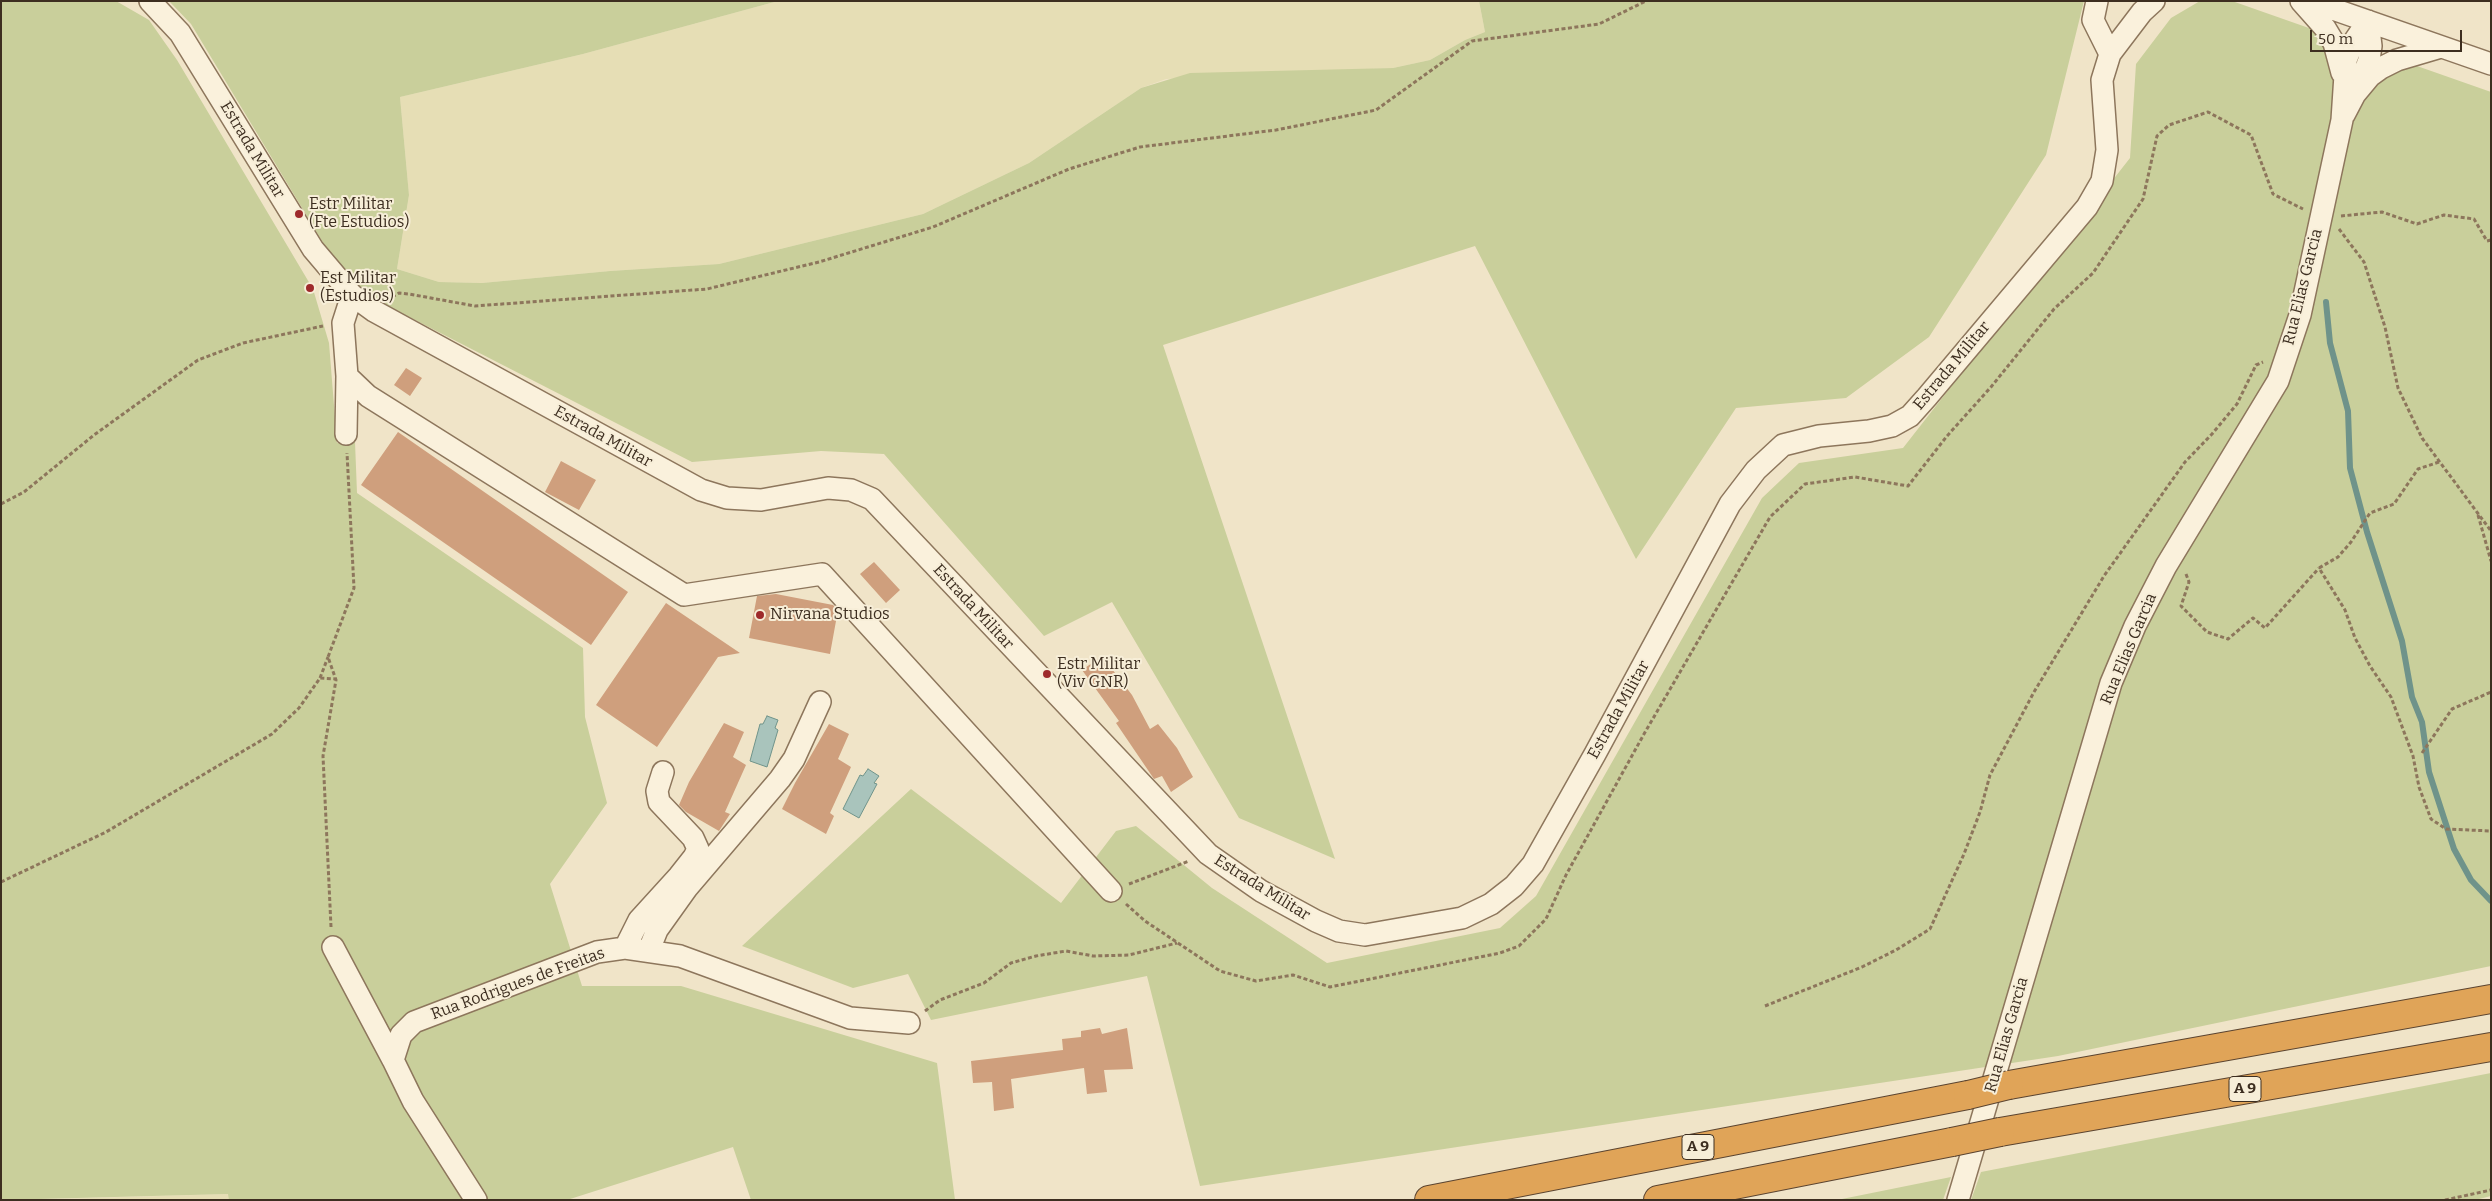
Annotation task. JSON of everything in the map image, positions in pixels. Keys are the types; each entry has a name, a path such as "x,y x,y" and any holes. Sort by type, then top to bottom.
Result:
{"highway":[{"name":"A 9","path":"1429,1200 1968,1095 2009,1085 2491,999"},
{"name":"A 9","path":"1658,1200 2000,1132 2491,1047"}],"street":[{"name":"Estrada Militar","path":"150,1 180,33 313,250 352,295 374,312 701,490 727,498 762,500 828,488 851,490 872,499 1208,854 1261,891 1316,921 1338,931 1365,935 1462,918 1491,904 1514,886 1532,864 1590,762 1730,504 1756,470 1783,445 1819,436 1869,431 1892,426 1910,416 2087,206 2102,180 2108,150 2102,80 2110,54 2142,12 2154,1"},
{"path":"2097,1 2093,20 2110,54"},
{"name":"Rua Elias Garcia","path":"2302,1 2326,28 2334,43 2343,77"},
{"path":"2310,1 2491,64"},
{"name":"Rua Elias Garcia","path":"1958,1200 2111,683 2135,626 2175,550 2278,381 2300,315 2342,120 2343,77 2346,60 2352,43 2368,21"},
{"name":"Rua Elias Garcia","path":"2342,120 2369,60 2371,46 2368,21"},
{"name":"Rua Elias Garcia","path":"2355,94 2370,76 2381,68 2397,60 2441,47"},
{"path":"346,434 347,376 343,323 352,295"},
{"path":"347,376 368,396 684,595 822,574 1111,891"},
{"path":"649,950 657,930 687,888 780,779 794,759 820,702"},
{"path":"625,948 639,920 679,876 694,857 698,848 693,838 659,802 657,791 663,772"},
{"path":"333,947 413,1101 476,1200"},
{"name":"Rua Rodrigues de Freitas","path":"393,1060 401,1035 414,1022 597,952 625,948 680,956 850,1018 909,1023"}],"path":[{"path":"374,312 400,293 475,306 688,291 707,289 819,262 933,226 1069,169 1140,146 1276,130 1376,110 1472,41 1599,24 1646,1"},
{"path":"1208,854 1111,891 1145,921 1220,970 1256,981 1292,974 1330,987 1500,954 1520,946 1546,920 1566,875 1644,734 1710,624 1770,517 1805,484 1855,477 1908,486 1947,436 1991,387 2054,309 2093,273 2142,199 2157,136 2169,125 2208,112 2251,134 2273,194 2342,231 2364,262 2385,327 2398,388 2422,438 2491,532"},
{"path":"2320,218 2382,212 2416,224 2444,214 2474,219 2487,241 2491,240"},
{"path":"1,504 24,492 94,435 198,360 244,343 285,332 343,323"},
{"path":"1764,1006 1862,968 1930,929 1964,854 1980,812 1990,775 2029,699 2080,612 2185,462 2237,404 2256,365 2288,350"},
{"path":"1,882 106,832 272,734 299,708 320,678 354,588 346,434"},
{"path":"2175,550 2189,582 2181,606 2207,632 2228,639 2253,618 2265,628 2319,568 2338,557 2351,542 2370,513 2394,504 2418,470 2439,462"},
{"path":"2478,512 2491,561"},
{"path":"2319,568 2345,610 2355,638 2370,666 2392,697 2431,820 2446,829 2491,831"},
{"path":"328,657 336,680 323,756 333,947"},
{"path":"320,678 336,680"},
{"path":"2422,752 2452,709 2491,692"},
{"path":"909,1023 940,1000 984,983 1011,963 1066,951 1093,956 1129,956 1178,943"},
{"path":"2446,1200 2491,1190"}],"shaded area":[{"path":"778,1 1479,1 1485,32 1465,40 1430,60 1393,68 1166,79 1141,88 1029,163 923,214 719,264 610,271 482,283 439,282 397,269 409,195 400,97 583,54"},
{"path":"229,1194 229,1200 24,1200"}],"green space":[{"path":"1,1 116,1 149,20 177,60 313,289 329,343 337,443 355,442 357,493 583,648 585,717 607,803 550,884 582,986 681,986 937,1063 955,1200 751,1200 733,1147 567,1200 229,1200 228,1194 1,1200"},
{"path":"169,1 778,1 583,54 400,97 409,195 397,269 439,282 482,283 610,271 719,264 923,214 1029,163 1141,88 1190,73 1393,68 1430,60 1465,40 1485,32 1479,1 2084,1 2046,155 1929,337 1846,398 1736,408 1636,559 1475,246 1163,345 1335,859 1239,818 1112,602 1044,636 884,454 821,451 692,462 376,300 359,286 325,246 191,24"},
{"path":"2200,1 2232,1 2491,92 2491,966 2058,1056 1200,1186 1147,976 931,1020 908,974 853,988 742,946 911,789 1061,903 1116,831 1136,826 1212,888 1327,963 1500,928 1536,896 1762,498 1799,463 1903,448 2130,158 2136,64 2171,18"},
{"path":"2491,1073 2491,1196 2475,1200 1971,1200 1981,1172"},
{"path":"1951,1177 1943,1200 1837,1200"}],"water":[{"path":"767,716 778,720 775,728 778,730 767,767 750,761 760,724 763,724"},
{"path":"868,769 879,776 874,783 877,784 859,818 843,809 860,775 863,776"}],"building":[{"path":"406,368 422,378 410,396 394,385"},
{"path":"398,432 628,592 591,645 361,485"},
{"path":"561,461 596,480 579,510 545,492"},
{"path":"874,562 900,590 886,603 860,574"},
{"path":"776,594 833,605 838,610 830,654 749,638 757,596"},
{"path":"666,603 740,653 718,657 657,747 596,705"},
{"path":"1102,656 1132,695 1150,729 1158,724 1177,748 1193,777 1171,792 1162,776 1154,779 1116,723 1119,721 1082,670"},
{"path":"724,723 744,732 733,757 746,765 725,812 730,814 719,831 686,812 679,805 689,782"},
{"path":"829,724 849,734 838,759 851,767 830,813 834,816 826,834 782,809"},
{"path":"1100,1028 1102,1034 1127,1028 1133,1069 1104,1070 1107,1092 1087,1094 1084,1068 1011,1079 1014,1108 994,1111 992,1082 973,1083 971,1061 1063,1050 1062,1039 1081,1037 1081,1031"}],"waterway":[{"path":"2326,302 2330,343 2348,411 2350,468 2367,532 2402,641 2412,697 2422,722 2429,772 2454,849 2471,880 2491,901"}],"place":[{"name":"Estr Militar (Fte Estudios)","path":"299,214"},
{"name":"Est Militar (Estudios)","path":"310,288"},
{"name":"Nirvana Studios","path":"760,615"},
{"name":"Estr Militar (Viv GNR)","path":"1047,674"}]}
